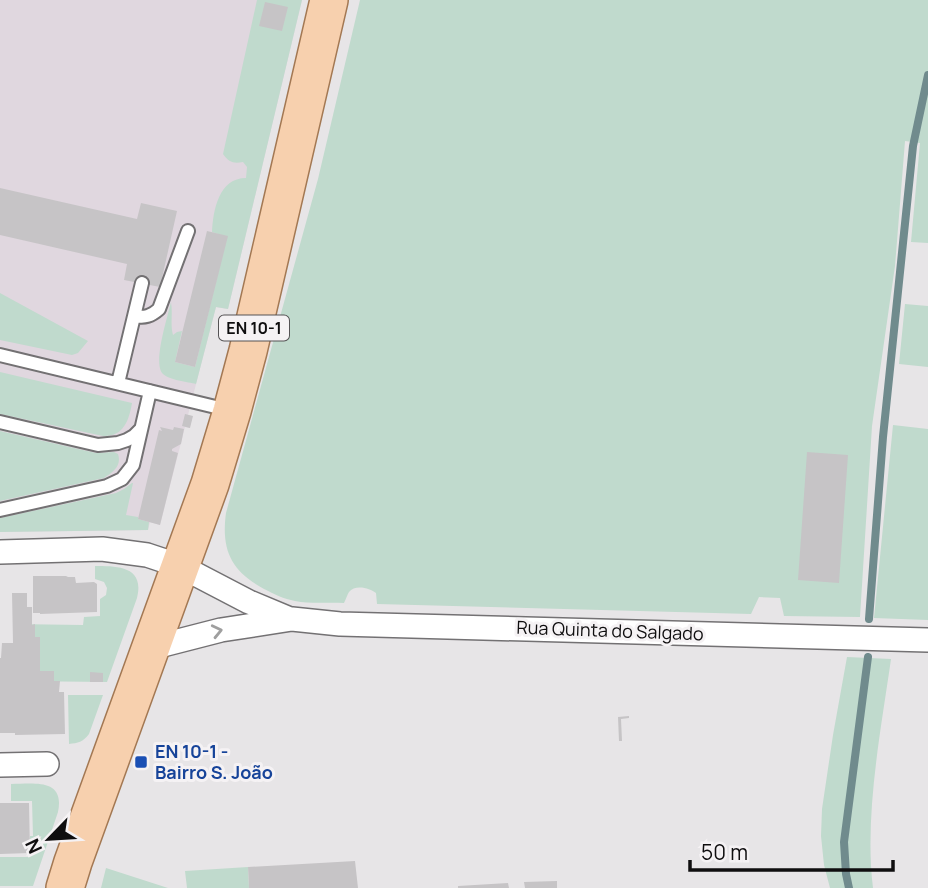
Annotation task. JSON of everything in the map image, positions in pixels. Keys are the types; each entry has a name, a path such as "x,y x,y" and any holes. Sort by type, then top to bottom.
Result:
{"main road":[{"name":"EN 10-1","path":"65,888 210,484 232,411 251,340 328,0"}],"street":[{"name":"Rua Quinta do Salgado","path":"0,551 102,549 147,555 180,566 249,602 292,619"},
{"name":"Rua Quinta do Salgado","path":"151,648 222,630 292,619 340,624 928,640"},
{"path":"0,765 47,764"}],"lane":[{"path":"135,316 152,315 159,309 188,231"},
{"path":"118,383 142,283"},
{"path":"0,355 232,411"},
{"path":"0,510 107,486 122,479 133,465 149,391"},
{"path":"0,422 108,445 127,440 141,429"}],"shaded area":[{"path":"0,0 302,0 228,309 216,307 188,415 190,428 185,427 160,525 150,522 148,530 0,532"}],"green space":[{"path":"257,0 302,0 228,309 216,307 196,384 163,374 160,369 160,351 171,302 173,335 182,331 175,362 195,367 227,237 212,232 216,205 229,183 246,178 247,167 243,162 232,162 223,154"},
{"path":"360,0 928,0 928,243 911,242 920,143 905,141 895,266 872,426 860,617 784,616 780,598 759,597 751,614 377,604 376,593 359,587 349,592 344,603 307,602 287,599 264,589 236,567 227,549 226,513 318,179"},
{"path":"0,293 88,341 78,353 72,355 0,340"},
{"path":"905,304 928,306 928,367 899,364"},
{"path":"0,372 132,403 129,416 120,431 103,436 0,414"},
{"path":"893,425 928,429 928,620 874,618"},
{"path":"0,431 96,453 114,452 118,454 119,462 104,478 0,501"},
{"path":"132,483 126,515 149,522 148,530 0,532 0,518 116,493"},
{"path":"95,566 112,566 127,570 137,580 138,587 137,598 107,682 13,681 13,624 83,625 84,617 100,616 100,599 106,595 107,588 104,582 95,579"},
{"path":"847,657 891,659 872,803 873,888 830,888 824,865 822,809"},
{"path":"68,695 103,695 89,734 80,742 69,744"},
{"path":"11,784 46,785 57,793 59,801 58,812 33,886 0,886 0,857 29,857 30,836 33,836 32,801 11,801"},
{"path":"248,867 249,888 187,888 185,871"},
{"path":"106,868 168,888 101,888"}],"building":[{"path":"265,2 288,7 282,31 259,26"},
{"path":"0,188 137,219 141,203 177,211 160,287 124,280 127,264 0,235"},
{"path":"207,231 228,236 195,367 175,362"},
{"path":"185,414 193,416 190,428 182,426"},
{"path":"160,427 184,429 181,444 172,449 178,453 160,525 138,519 159,430 162,431"},
{"path":"807,452 848,455 839,583 798,580"},
{"path":"33,576 66,576 75,577 76,583 94,582 97,584 97,612 33,613"},
{"path":"12,593 27,593 27,607 32,607 35,637 40,637 40,671 54,671 54,681 60,681 59,692 64,692 65,734 0,733 0,658 2,643 13,643"},
{"path":"90,672 103,673 103,682 90,682"},
{"path":"629,716 621,719 622,741 619,741 618,717"},
{"path":"0,803 29,803 30,853 0,854"},
{"path":"355,861 358,888 249,888 248,867"},
{"path":"557,881 557,888 525,888 524,882"},
{"path":"508,883 509,888 458,888 458,886"}],"waterway":[{"path":"869,619 883,437 913,146 928,75"},
{"path":"849,888 844,842 868,657"}],"place":[{"name":"EN 10-1 - Bairro S. João","path":"141,762"}]}
